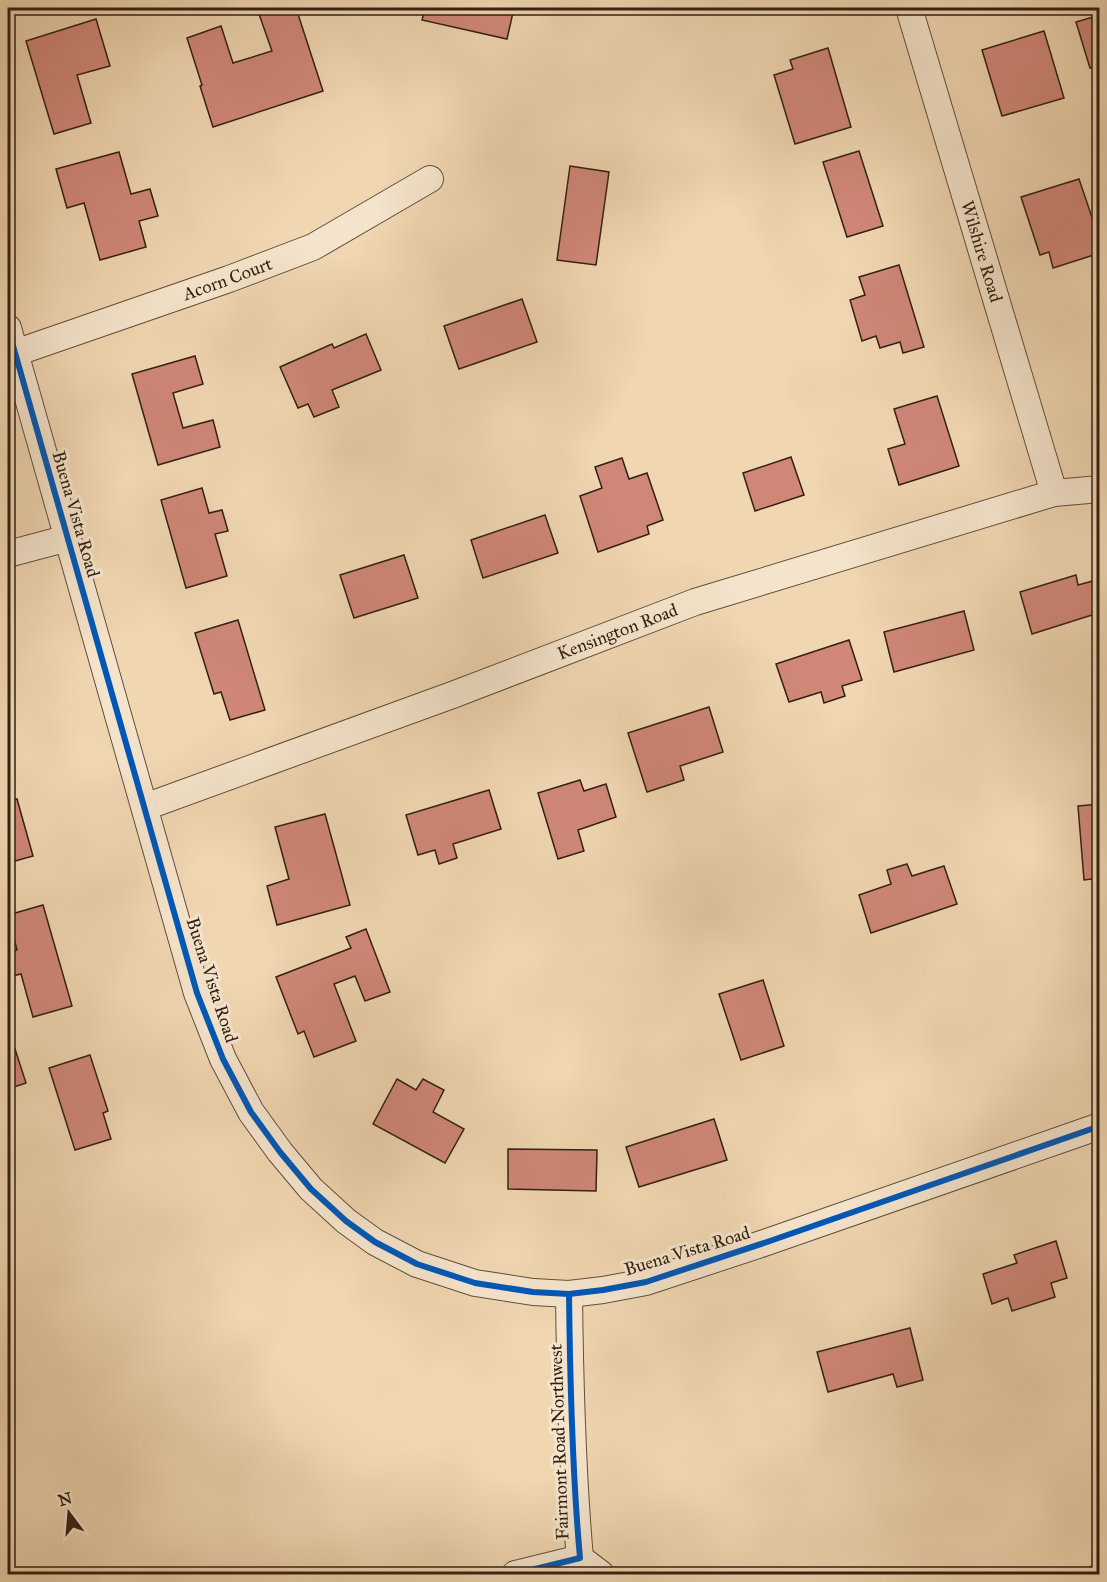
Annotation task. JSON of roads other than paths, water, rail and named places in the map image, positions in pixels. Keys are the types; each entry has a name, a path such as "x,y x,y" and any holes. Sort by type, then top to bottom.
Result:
{"street":[{"name":"Wilshire Road","path":"909,8 1054,493"},
{"name":"Acorn Court","path":"15,354 313,247 430,179"},
{"name":"Buena Vista Road","path":"8,328 197,993 223,1059 251,1112 280,1152 312,1189 346,1221 375,1242 417,1264 475,1283 533,1292 569,1294 603,1290 646,1282 1100,1126"},
{"name":"Kensington Road","path":"145,807 466,690 695,602 1054,493 1100,489"},
{"path":"8,554 68,538"},
{"name":"Fairmont Road Northwest","path":"515,1575 580,1558 571,1424 569,1294"},
{"path":"580,1558 601,1575"}],"waterway":[{"path":"1085,1574 1100,1564"}]}
